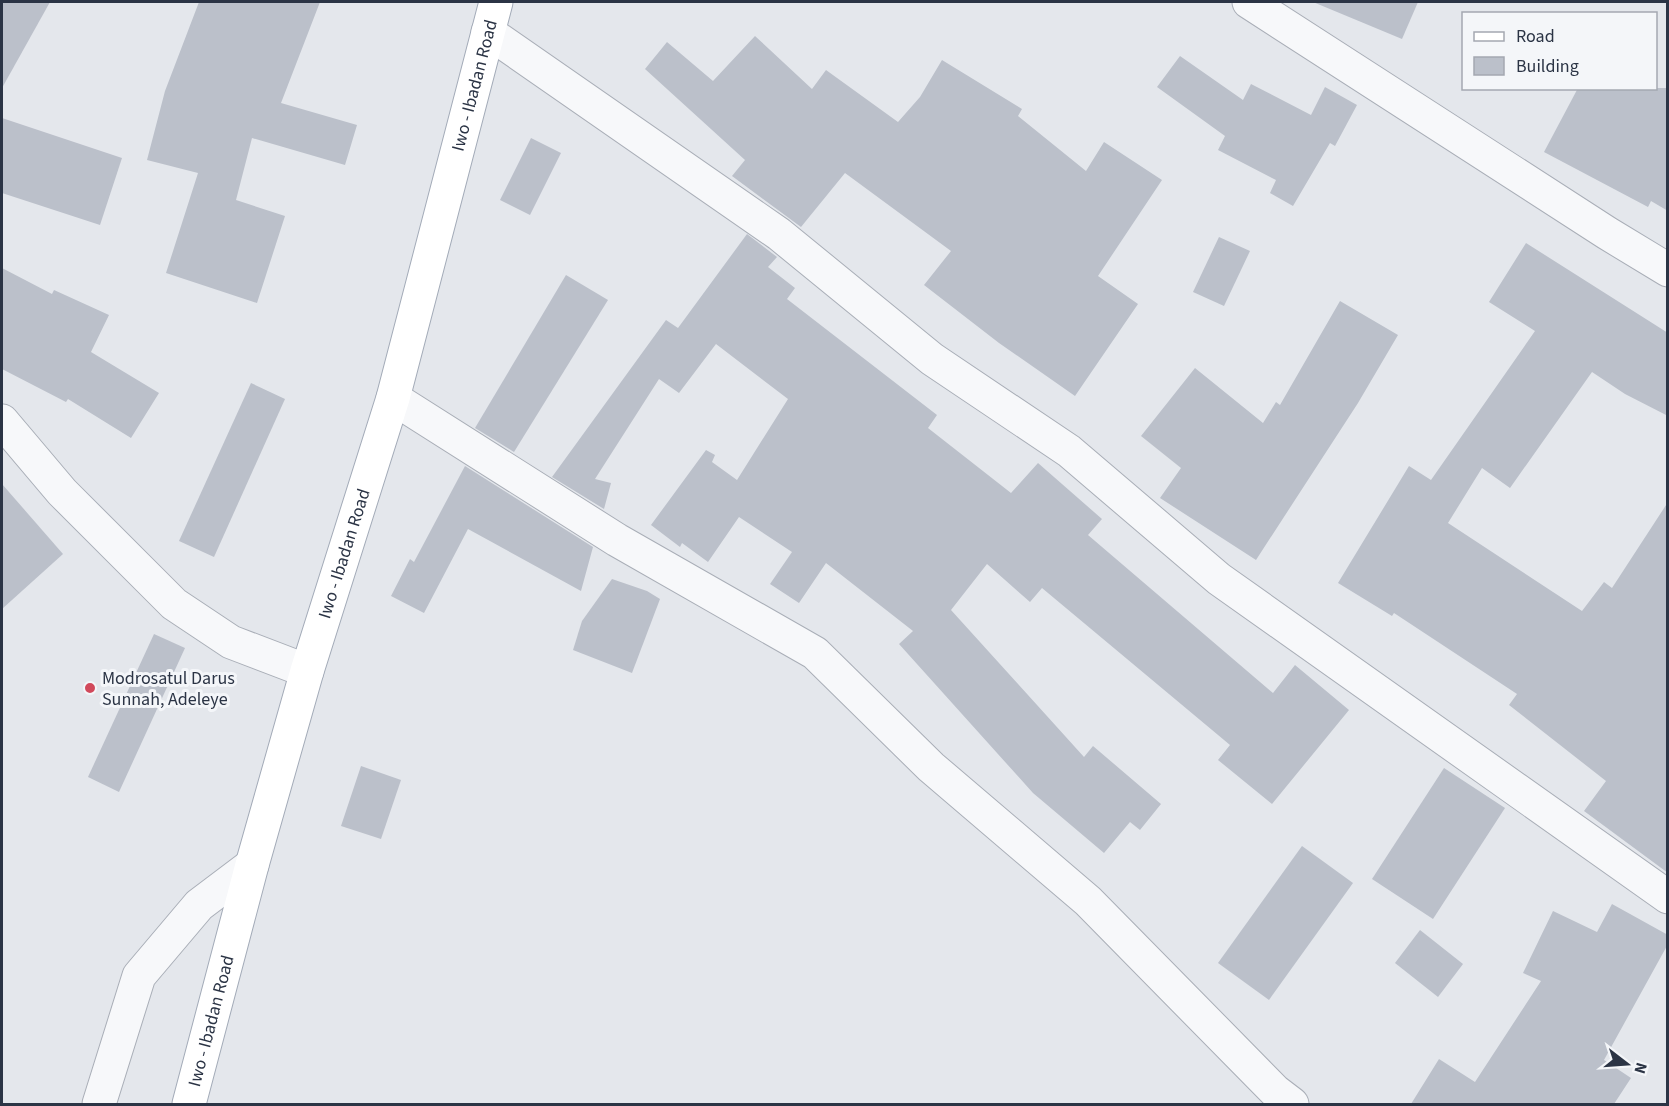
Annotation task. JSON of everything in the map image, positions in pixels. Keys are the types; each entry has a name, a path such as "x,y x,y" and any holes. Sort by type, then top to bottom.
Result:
{"main road":[{"name":"Iwo - Ibadan Road","path":"189,1104 252,865 307,671 393,398 492,17"}],"street":[{"path":"1249,2 1668,270"},
{"path":"492,17 779,234 932,359 1069,451 1219,579 1668,897"},
{"path":"393,398 617,540 815,653 931,767 1088,901 1275,1091 1292,1104"},
{"path":"2,421 62,492 174,604 231,642 307,671"},
{"path":"99,1104 139,975 199,905 252,865"}],"building":[{"path":"2,2 50,2 2,88"},
{"path":"199,2 320,2 281,103 357,125 345,165 252,138 236,200 285,216 257,303 166,273 198,173 147,160 165,91"},
{"path":"1313,2 1418,2 1402,39"},
{"path":"755,36 812,89 826,70 898,122 920,97 942,60 1022,109 1018,116 1086,171 1104,142 1162,180 1098,276 1138,304 1075,396 999,343 924,285 951,251 845,173 801,227 732,176 745,160 645,69 667,42 713,81"},
{"path":"1180,56 1243,100 1251,84 1311,115 1325,87 1357,105 1335,146 1330,143 1293,206 1270,193 1276,180 1218,150 1225,136 1157,87"},
{"path":"1668,88 1668,211 1651,201 1648,207 1544,152 1577,90"},
{"path":"2,118 122,158 100,225 2,193"},
{"path":"531,138 561,153 530,215 500,200"},
{"path":"747,234 777,257 768,267 795,288 787,299 937,415 928,428 1011,493 1038,463 1102,519 1088,535 1273,693 1295,665 1349,710 1272,804 1218,760 1230,745 1042,588 1030,602 987,564 951,610 1084,757 1093,746 1161,804 1140,830 1130,822 1104,853 1033,793 899,644 913,631 826,563 799,603 770,584 792,552 739,517 708,562 682,543 680,547 651,525 706,450 715,455 712,462 737,480 788,399 716,344 679,393 659,379 595,479 611,483 604,509 552,477 666,320 678,328"},
{"path":"1219,237 1250,251 1224,306 1193,292"},
{"path":"1526,243 1668,333 1668,416 1625,394 1592,372 1510,488 1482,468 1448,523 1582,611 1604,582 1612,588 1668,502 1668,873 1584,811 1606,781 1509,705 1517,694 1394,613 1392,616 1338,583 1409,466 1431,480 1535,331 1489,302"},
{"path":"2,268 52,294 54,290 109,315 91,352 159,393 131,438 68,399 66,402 2,369"},
{"path":"566,275 608,300 514,452 475,428"},
{"path":"1340,301 1398,335 1358,403 1256,560 1160,498 1181,468 1141,436 1195,368 1263,423 1276,402 1280,405"},
{"path":"251,383 285,399 214,557 179,541"},
{"path":"465,466 593,547 581,591 468,529 424,613 391,596 410,559 414,562"},
{"path":"2,484 63,554 2,609"},
{"path":"612,579 647,591 660,599 632,673 573,650 582,621"},
{"path":"154,634 185,648 119,792 88,777"},
{"path":"361,766 401,780 381,839 341,826"},
{"path":"1444,768 1505,808 1433,919 1372,879"},
{"path":"1302,846 1353,883 1269,1000 1218,963"},
{"path":"1612,904 1668,935 1668,944 1604,1060 1631,1078 1614,1104 1411,1104 1439,1059 1475,1082 1541,981 1523,973 1553,911 1597,932"},
{"path":"1420,930 1463,964 1438,997 1395,963"}],"place":[{"name":"Modrosatul Darus Sunnah, Adeleye","path":"90,688"}]}
